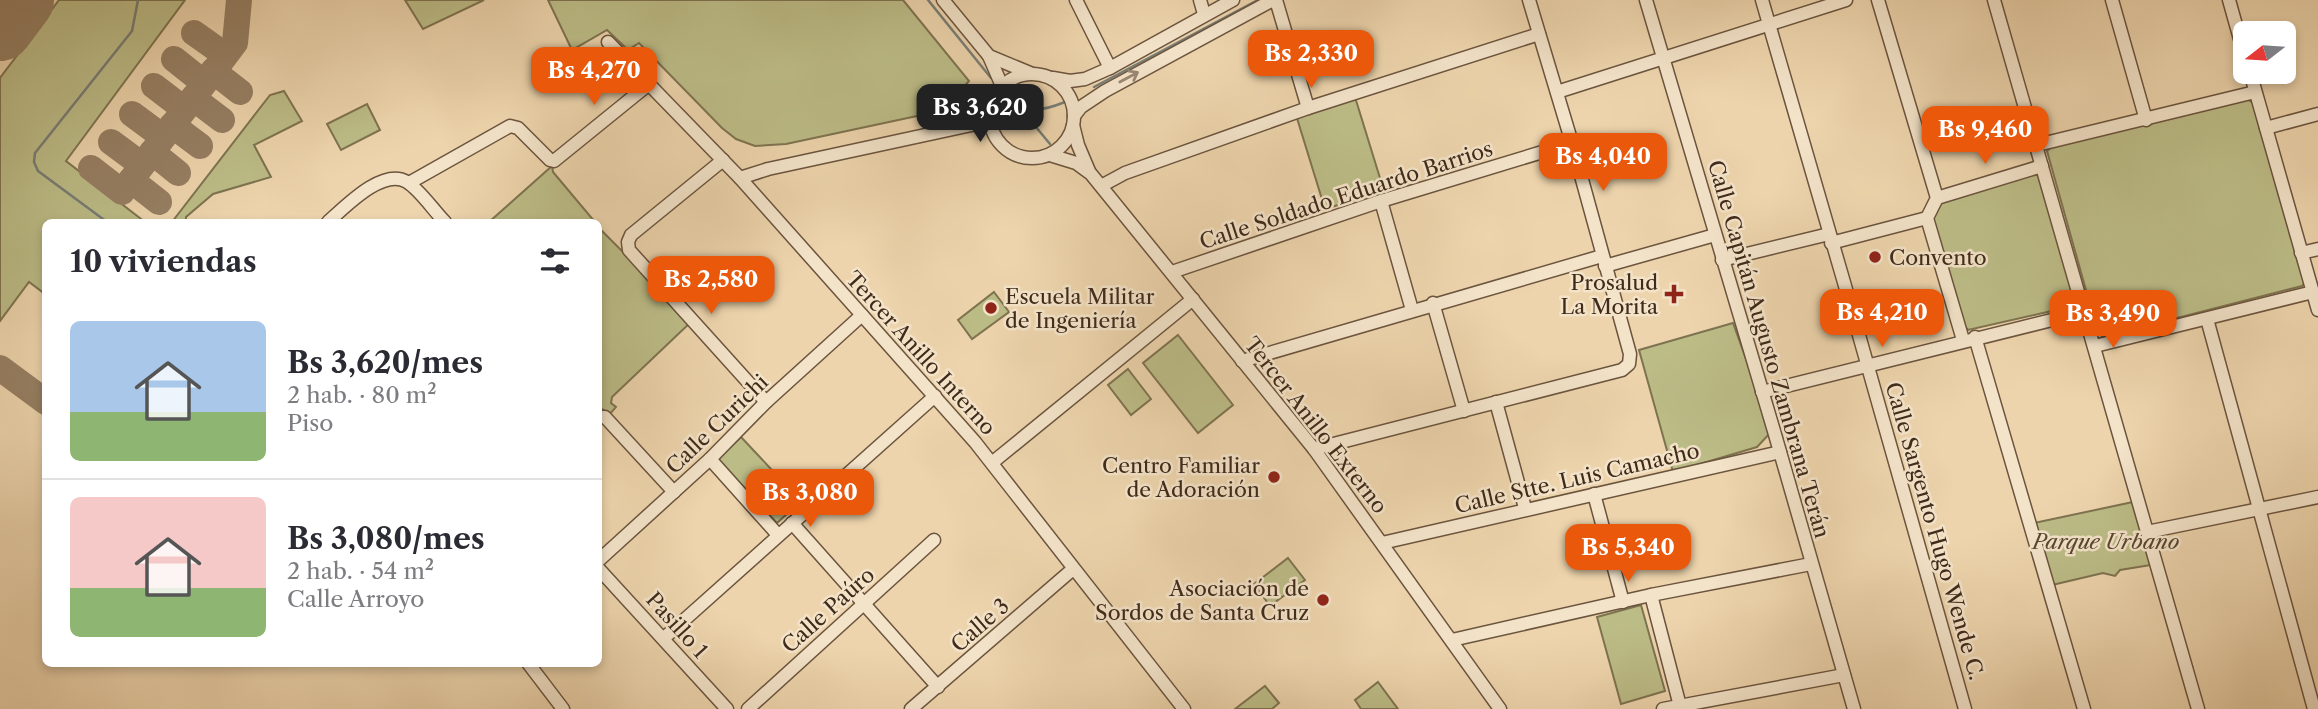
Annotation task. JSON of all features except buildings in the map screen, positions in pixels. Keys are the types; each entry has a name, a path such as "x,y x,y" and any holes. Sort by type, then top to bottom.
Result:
{"street":[{"path":"943,0 989,56 1002,86"},
{"path":"1076,0 1110,68"},
{"path":"1199,0 1205,14"},
{"path":"989,56 1030,73 1070,81 1085,79 1233,0"},
{"path":"1030,73 1019,75 1002,86 992,103 990,121 1001,145 1024,158 1037,158 1050,155 1068,137 1081,107 1105,91 1275,0 1308,108"},
{"path":"1314,449 1622,370 1629,364 1630,354 1572,143 1529,0"},
{"name":"Calle Capitán Augusto Zambrana Terán","path":"1646,0 1854,709"},
{"name":"Calle Sargento Hugo Wende C.","path":"1762,0 1830,239 1870,367 1965,709"},
{"path":"1557,92 1846,0"},
{"path":"1878,0 1937,198 1927,218 1969,339 2084,709"},
{"path":"1994,0 2198,709"},
{"path":"2112,0 2146,120"},
{"path":"2229,0 2235,21"},
{"path":"1101,186 1125,173 1308,108 1539,34"},
{"name":"Tercer Anillo Interno","path":"608,42 740,178 993,463 1184,709"},
{"path":"1053,78 1068,94 1074,120"},
{"path":"409,183 510,126 518,128 554,161 649,84"},
{"path":"2253,84 2318,310"},
{"path":"2036,145 2255,92"},
{"path":"2266,128 2318,114"},
{"name":"Tercer Anillo Externo","path":"1074,120 1082,155 1091,174 1314,449 1500,709"},
{"path":"740,178 768,169 990,121"},
{"name":"Calle Soldado Eduardo Barrios","path":"1172,272 1381,201 1572,143"},
{"name":"Tercer Anillo Externo","path":"1050,155 1068,159 1091,174"},
{"path":"723,160 631,235 629,250 766,402"},
{"path":"1937,198 2042,166"},
{"path":"331,219 353,200 384,180 393,178 409,183 442,219"},
{"path":"1381,201 1412,310"},
{"path":"1722,260 1927,218"},
{"path":"1242,361 1433,303 1715,235"},
{"path":"2301,253 2318,249"},
{"path":"2095,346 2313,292"},
{"path":"993,463 1193,299"},
{"path":"1433,303 1464,411"},
{"path":"1762,392 2084,312"},
{"name":"Calle Curichi","path":"602,557 862,315"},
{"path":"2207,319 2314,709"},
{"path":"664,638 935,396"},
{"path":"1496,402 1525,509"},
{"path":"602,417 674,492"},
{"name":"Calle Stte. Luis Camacho","path":"1382,543 1780,452"},
{"path":"710,459 778,535"},
{"path":"1594,494 1623,602"},
{"path":"2147,532 2318,497"},
{"path":"792,523 938,687"},
{"name":"Calle Paúro","path":"747,709 934,540"},
{"path":"1452,640 1651,595 1811,564"},
{"name":"Calle 3","path":"911,709 1073,569"},
{"name":"Pasillo 1","path":"602,572 727,709"},
{"path":"1651,595 1687,706"},
{"path":"531,667 563,709"},
{"path":"1662,709 1844,675"}],"green space":[{"path":"59,0 185,0 66,161 141,219 42,219 42,292 29,282 0,321 0,78"},
{"path":"405,0 484,0 423,29"},
{"path":"548,0 903,0 969,81 945,110 786,144 755,146 736,139 722,128 639,43 628,50 607,30 572,50"},
{"path":"284,91 302,121 254,145 271,177 213,194 186,219 174,219 270,95"},
{"path":"1355,97 1384,191 1325,209 1296,115"},
{"path":"2247,99 2253,103 2305,282 2302,286 2103,337 2098,333 2047,151 2052,146"},
{"path":"367,104 380,130 341,150 327,124"},
{"path":"552,166 553,172 592,219 492,219"},
{"path":"2035,173 2043,181 2074,298 2069,307 1968,330 1962,323 1931,218 1940,200"},
{"path":"602,231 692,321 612,397 611,403 616,407 610,414 602,409"},
{"path":"994,292 1009,312 972,339 958,320"},
{"path":"1733,323 1772,431 1757,447 1673,472 1639,350"},
{"path":"1178,335 1233,405 1198,433 1143,363"},
{"path":"1128,369 1151,399 1131,415 1108,385"},
{"path":"741,437 801,501 777,523 717,459"},
{"name":"Parque Urbano","path":"2133,502 2151,565 2120,570 2115,576 2103,573 2052,585 2034,523"},
{"path":"1288,558 1305,580 1270,606 1254,584"},
{"path":"1641,605 1665,691 1621,704 1597,617"},
{"path":"1378,682 1398,709 1361,709 1355,700"},
{"path":"1265,686 1279,703 1272,709 1235,709"}],"waterway":[{"path":"103,219 38,171 34,162 35,153 132,31 138,0"},
{"path":"928,0 991,78"},
{"path":"1094,87 1258,0"},
{"path":"1004,94 1019,106 1033,110 1065,102"},
{"path":"1021,109 1050,144"}],"taxiway":[{"path":"91,168 122,192 235,43 239,0"},
{"path":"194,33 225,55"},
{"path":"174,59 204,83"},
{"path":"213,71 240,92"},
{"path":"154,86 184,109"},
{"path":"193,98 222,120"},
{"path":"132,114 163,137"},
{"path":"172,125 200,146"},
{"path":"111,142 142,165"},
{"path":"152,152 178,173"},
{"path":"131,180 159,202"},
{"path":"0,368 42,399"}],"runway":[{"path":"0,28 21,0"}],"place":[{"name":"Convento","path":"1875,257"},
{"name":"Prosalud La Morita","path":"1674,294"},
{"name":"Escuela Militar de Ingeniería","path":"991,308"},
{"name":"Centro Familiar de Adoración","path":"1274,477"},
{"name":"Asociación de Sordos de Santa Cruz","path":"1323,600"}]}
